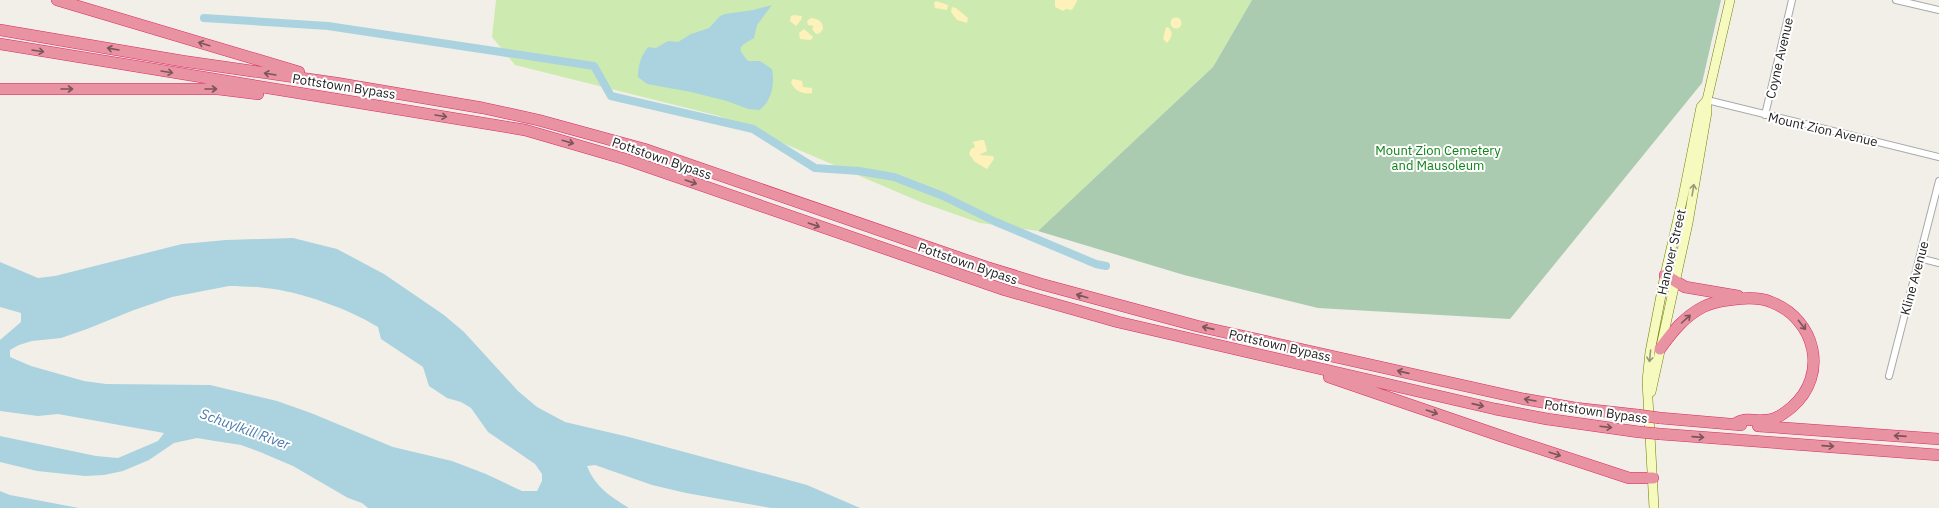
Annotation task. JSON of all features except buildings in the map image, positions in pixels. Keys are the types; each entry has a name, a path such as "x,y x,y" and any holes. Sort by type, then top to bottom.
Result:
{"highway":[{"path":"57,0 336,83"},
{"name":"Pottstown Bypass","path":"0,30 175,59 336,83 483,108 595,135 698,167 986,267 1128,308 1197,326 1524,399 1575,408 1660,418 1939,439"},
{"name":"Pottstown Bypass","path":"0,44 532,132 625,159 1005,290 1118,322 1547,419 1660,434 1939,455"},
{"path":"0,90 218,89 402,110"},
{"path":"1665,275 1685,286 1766,300 1790,312 1805,328 1813,346 1814,372 1810,383 1800,400 1781,416 1765,421 1743,419 1734,424"},
{"path":"1660,349 1685,319 1709,304 1739,299 1766,300"},
{"path":"1303,365 1316,372 1516,441 1630,478 1653,478"}],"main road":[{"name":"Hanover Street","path":"1648,406 1688,223 1707,112 1707,100 1730,0"},
{"name":"Hanover Street","path":"1654,508 1647,382 1650,352 1701,107 1707,100"}],"street":[{"name":"Coyne Avenue","path":"1765,116 1792,0"},
{"path":"1896,0 1939,10"},
{"name":"Mount Zion Avenue","path":"1707,100 1765,116 1939,157"},
{"name":"Kline Avenue","path":"1889,376 1939,181"},
{"path":"1919,258 1939,263"}],"green space":[{"path":"496,0 1252,0 1213,67 1038,231 980,223 923,203 719,116 515,65 492,37"},
{"name":"Mount Zion Cemetery and Mausoleum","path":"1252,0 1721,0 1702,83 1510,319 1318,308 1184,275 1038,231 1213,67"}],"sand":[{"path":"1055,0 1077,1 1072,10 1066,9 1063,11 1055,7"},
{"path":"936,1 948,5 947,10 935,8 934,3"},
{"path":"952,7 956,8 968,18 967,23 957,20 951,12"},
{"path":"791,16 802,16 801,20 796,26 790,21"},
{"path":"811,18 821,22 823,29 820,33 816,34 812,29 814,26 808,25 807,21"},
{"path":"1174,18 1178,18 1180,19 1180,27 1174,28 1171,25 1171,21"},
{"path":"1166,27 1171,30 1172,34 1167,43 1163,39"},
{"path":"804,29 813,37 811,40 800,39 799,33"},
{"path":"793,79 802,81 803,87 812,88 812,93 803,93 794,88 791,82"},
{"path":"984,140 987,151 979,155 993,156 994,159 987,169 975,162 969,154 971,149 975,147 973,142"}],"water":[{"path":"772,5 757,25 754,38 745,43 741,48 742,53 748,61 760,61 772,69 772,92 767,102 759,110 748,109 727,101 691,92 647,84 638,77 640,61 648,47 656,48 668,41 678,42 691,34 709,28 720,16 725,14 753,10"},
{"name":"Schuylkill River","path":"293,238 337,249 384,274 444,315 464,332 518,391 537,407 565,422 629,437 807,485 860,508 771,508 686,493 652,485 595,465 587,466 599,486 629,508 368,508 362,503 348,498 293,466 260,452 241,445 197,438 174,443 149,460 123,471 104,475 85,476 37,471 0,462 0,436 96,456 118,458 158,441 164,433 58,414 38,416 0,411 0,340 21,322 21,313 0,307 0,262 38,278 55,276 182,244 226,240","holes":["229,286 256,287 278,290 308,297 353,314 378,327 381,339 423,367 429,386 447,398 461,402 471,408 488,432 535,464 542,474 542,481 537,491 522,491 486,474 452,461 393,447 311,413 277,401 210,385 106,384 84,381 31,366 10,357 10,350 19,345 32,341 61,338 172,297"]},
{"path":"0,491 10,495 79,508 0,508"}],"waterway":[{"path":"204,18 328,26 594,66 611,96 753,129 815,168 859,171 894,177 943,196 996,222 1096,264 1106,266"}]}
